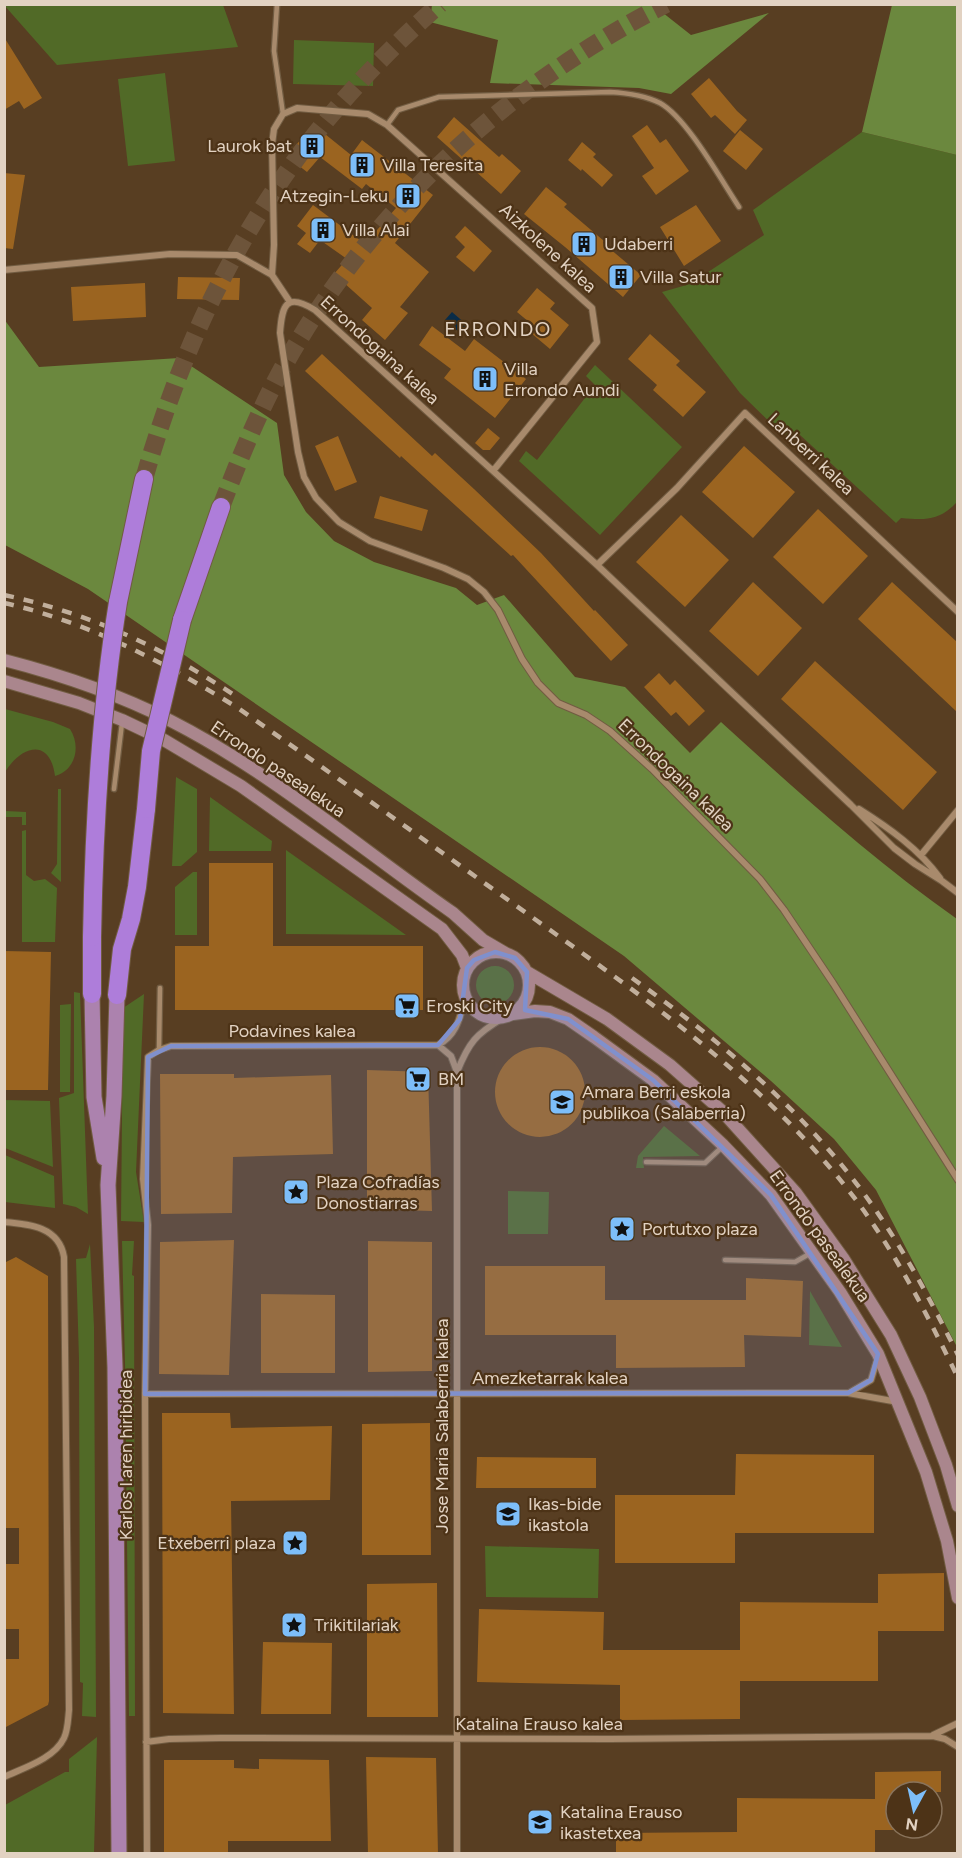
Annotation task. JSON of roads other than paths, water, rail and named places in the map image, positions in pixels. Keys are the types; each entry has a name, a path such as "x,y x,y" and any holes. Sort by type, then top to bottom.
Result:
{"highway":[{"path":"92,994 93,867 99,758 109,658 118,602 144,479"},
{"path":"117,995 122,950 137,887 151,751 182,620 221,507"}],"main road":[{"name":"Errondo pasealekua","path":"4,660 86,684 129,701 212,743 251,768 453,913 483,940 507,954"},
{"name":"Errondo pasealekua","path":"4,681 36,689 122,720 164,740 241,786 435,924 462,955 466,969"},
{"path":"495,952 507,954 522,964 529,984 528,995 522,1006 508,1016 494,1019 477,1013 465,999 462,989 463,978 466,969 484,954 495,952"},
{"name":"Errondo pasealekua","path":"526,972 607,1018 670,1065 722,1111 796,1192 843,1258 891,1335 920,1397 946,1465 957,1506"},
{"name":"Karlos I.aren hiribidea","path":"92,994 94,1097 108,1185"},
{"name":"Karlos I.aren hiribidea","path":"117,995 108,1185 115,1367 119,1854"},
{"name":"Errondo pasealekua","path":"508,1016 535,1011 550,1012 568,1019 653,1080 723,1144 771,1195 813,1252 878,1354 926,1472 947,1541 957,1598"},
{"name":"Karlos I.aren hiribidea","path":"112,1854 118,1808"}],"street":[{"name":"Aizkolene kalea","path":"283,114 297,108 368,114 387,125 592,308 597,342 493,471"},
{"path":"272,274 274,244 272,144 274,129 283,114"},
{"path":"4,270 170,254 237,255 272,274 290,302"},
{"name":"Errondogaina kalea","path":"942,880 894,848 597,565 315,310 301,302 290,302 284,307 281,314 280,333 298,452 304,477 316,498 339,522 370,541 444,568 468,579 484,592 498,610 522,659 538,683 558,703 586,715 618,738 652,769 760,879 833,982 957,1180"},
{"name":"Lanberri kalea","path":"597,565 677,488 746,413 957,612"},
{"name":"Errondogaina kalea","path":"851,805 883,824 921,855 942,880 957,893"},
{"path":"921,855 957,810"},
{"path":"457,1072 451,1056 438,1045 456,1029 465,999"},
{"name":"Jose Maria Salaberria kalea","path":"457,1854 457,1072 468,1046 487,1028 508,1016"},
{"name":"Podavines kalea","path":"148,1057 171,1046 438,1045"},
{"name":"Karlos I.aren hiribidea","path":"147,1854 145,1394 148,1225 143,1179 148,1057"},
{"path":"4,1222 35,1225 48,1232 61,1246 64,1257 69,1710 67,1729 62,1742 49,1754 4,1777"},
{"path":"848,1393 871,1380 878,1354"},
{"name":"Amezketarrak kalea","path":"145,1394 848,1393 876,1396 898,1402"},
{"name":"Katalina Erauso kalea","path":"933,1736 957,1723"},
{"name":"Katalina Erauso kalea","path":"146,1742 210,1738 933,1736 945,1739 957,1747"}],"lane":[{"path":"277,6 274,51 283,114"},
{"path":"387,125 398,110 439,97 610,92 636,94 661,104 684,123 739,207"},
{"path":"114,789 122,720"},
{"path":"159,1050 160,988"},
{"path":"646,1162 705,1163 723,1144"},
{"path":"725,1260 795,1262 813,1252"}],"water":[{"path":"452,312 467,325 460,333 445,320"}],"tunnel":[{"path":"144,479 166,409 192,342 222,279 256,219 294,162 337,107 386,55 440,4"},
{"path":"221,507 249,437 282,369 317,311 356,257 400,206 447,158 497,114 550,73 607,37 666,4"}],"railway":[{"path":"4,595 66,611 124,634 180,662 234,695"},
{"path":"4,603 66,621 125,646 183,675 238,708 579,951 707,1048 786,1119 856,1200 885,1242 911,1286 958,1378"},
{"path":"632,978 734,1057 797,1116 826,1147 854,1180 890,1232 921,1284 958,1355"}],"place":[{"name":"Laurok bat","path":"312,146"},
{"name":"Villa Teresita","path":"362,165"},
{"name":"Atzegin-Leku","path":"408,196"},
{"name":"Villa Alai","path":"323,230"},
{"name":"Udaberri","path":"584,244"},
{"name":"Villa Satur","path":"621,277"},
{"name":"Villa Errondo Aundi","path":"485,379"},
{"name":"Eroski City","path":"407,1006"},
{"name":"BM","path":"418,1079"},
{"name":"Amara Berri eskola publikoa (Salaberria)","path":"562,1102"},
{"name":"Plaza Cofradías Donostiarras","path":"296,1192"},
{"name":"Portutxo plaza","path":"622,1229"},
{"name":"Ikas-bide ikastola","path":"508,1514"},
{"name":"Etxeberri plaza","path":"295,1543"},
{"name":"Trikitilariak","path":"294,1625"},
{"name":"Katalina Erauso ikastetxea","path":"540,1822"}],"district":[{"name":"ERRONDO","path":"498,329"}]}
